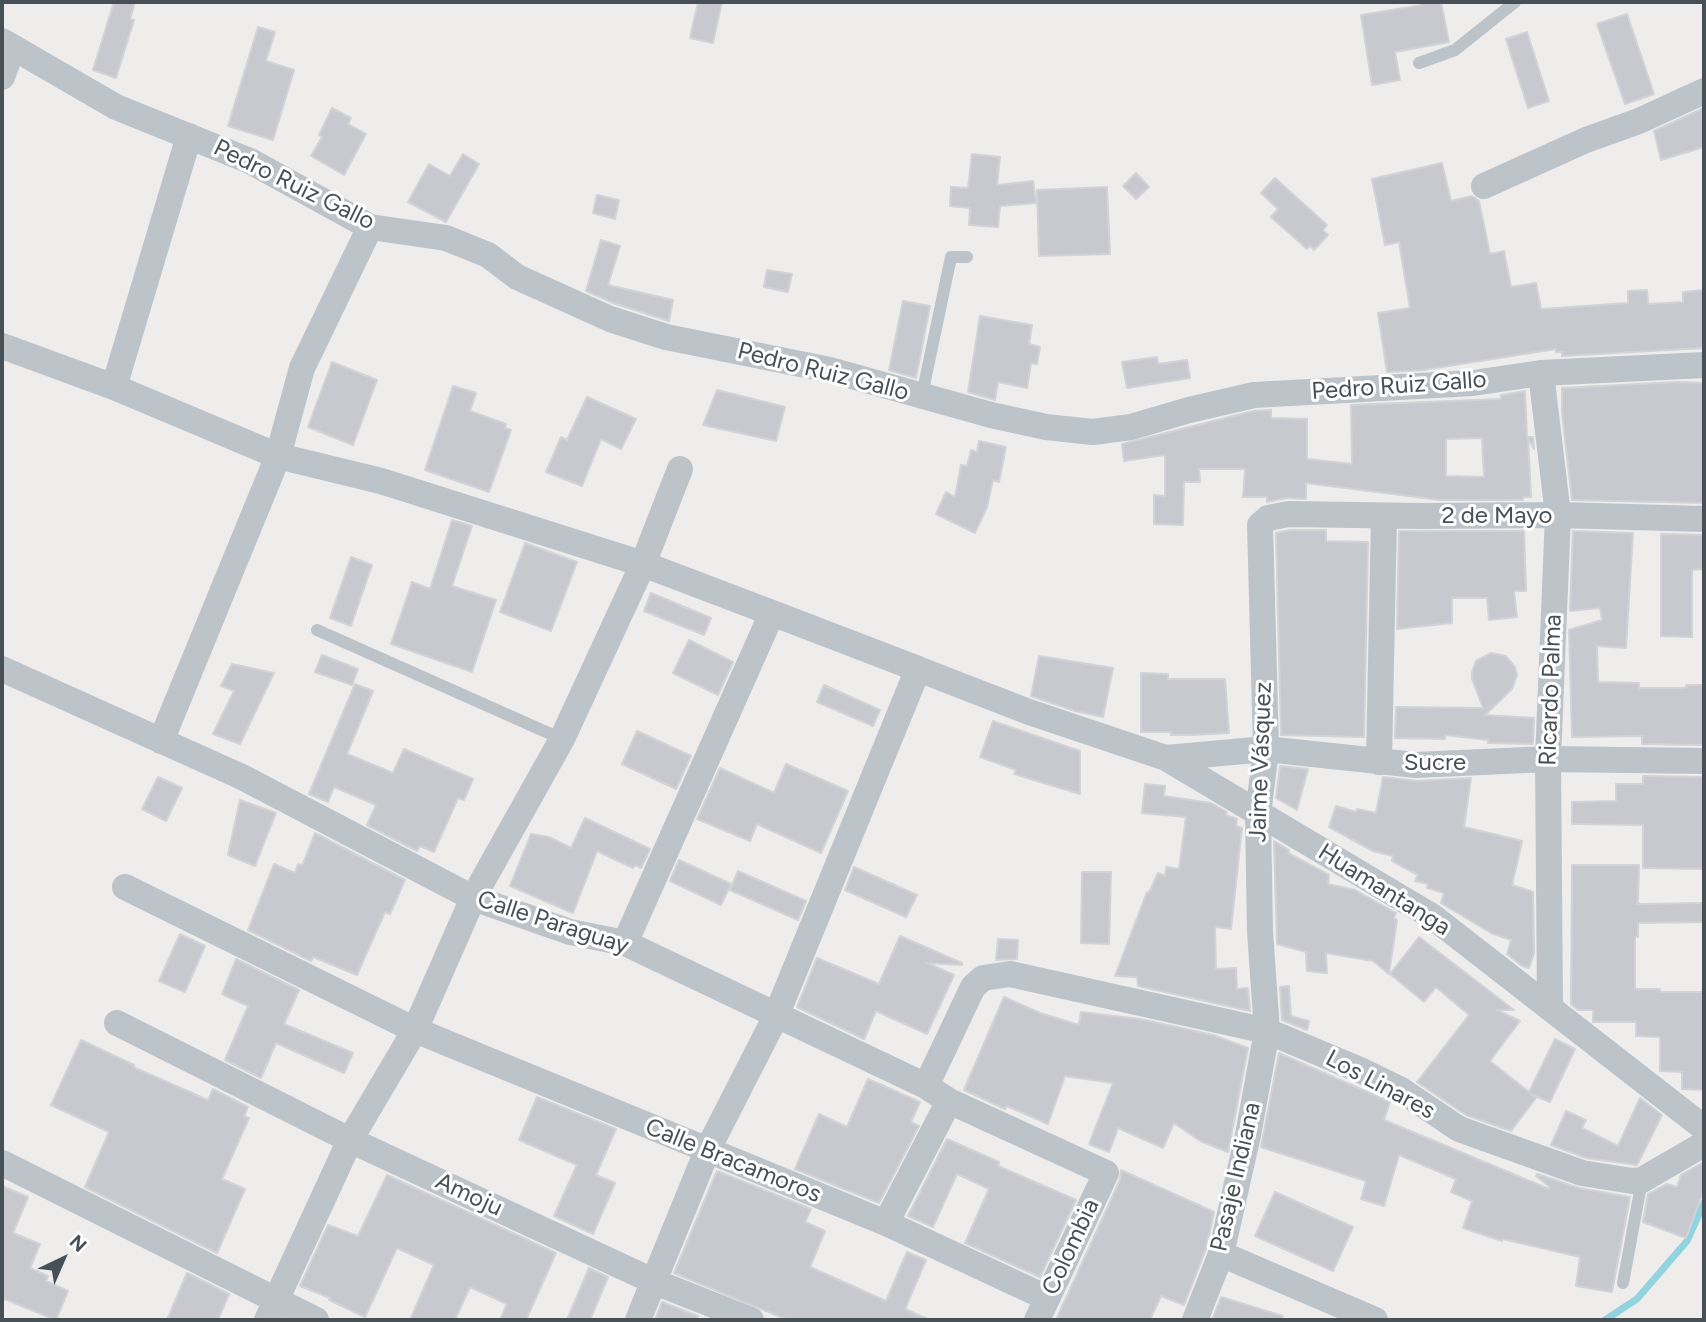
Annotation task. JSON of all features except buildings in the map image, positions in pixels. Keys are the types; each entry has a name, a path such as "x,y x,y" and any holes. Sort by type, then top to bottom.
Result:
{"street":[{"path":"2,78 7,45"},
{"name":"Pedro Ruiz Gallo","path":"7,45 116,107 250,161 370,227 446,238 488,255 517,277 610,319 666,337 830,370 991,415 1046,427 1093,432 1131,427 1254,395 1473,383 1541,373 1704,365"},
{"path":"1484,186 1704,91"},
{"path":"114,387 189,136"},
{"path":"161,741 278,456 302,368 370,227"},
{"name":"Huamantanga","path":"2,346 114,387 278,456 381,481 643,564 1029,712 1166,758 1433,917 1704,1128"},
{"name":"Ricardo Palma","path":"1541,373 1558,515 1548,759 1550,1007"},
{"path":"271,1310 350,1140 415,1030 473,898 562,739 643,564 680,469"},
{"name":"2 de Mayo","path":"1289,514 1558,515 1704,519"},
{"name":"Jaime Vásquez","path":"1267,1031 1260,932 1258,815 1266,750 1260,525 1268,518 1289,514"},
{"path":"1379,762 1384,516"},
{"path":"625,943 772,613"},
{"name":"Calle Paraguay","path":"2,669 242,777 473,898 570,932 625,943 926,1086 949,1101 1106,1173"},
{"path":"638,1320 707,1151 776,1016 918,669"},
{"name":"Sucre","path":"1166,758 1266,750 1416,765 1548,759 1704,761"},
{"name":"Calle Bracamoros","path":"125,887 415,1030 886,1223 1042,1309"},
{"name":"Los Linares","path":"926,1086 973,987 984,978 1010,974 1267,1031 1401,1090 1460,1129 1582,1172 1642,1180"},
{"name":"Amoju","path":"117,1023 350,1140 654,1282 751,1320"},
{"name":"Pasaje Indiana","path":"1195,1320 1220,1254 1248,1135 1267,1031"},
{"path":"886,1223 949,1101"},
{"path":"1642,1180 1704,1144"},
{"path":"2,1163 271,1310 316,1320"},
{"name":"Colombia","path":"1042,1309 1106,1173"},
{"path":"1220,1254 1375,1320"}],"lane":[{"path":"1419,63 1455,50 1515,2"},
{"path":"922,395 951,257 967,257"},
{"path":"317,630 562,739"},
{"path":"1623,1283 1642,1180"}],"waterway":[{"path":"1605,1320 1637,1299 1687,1241 1704,1203"}]}
